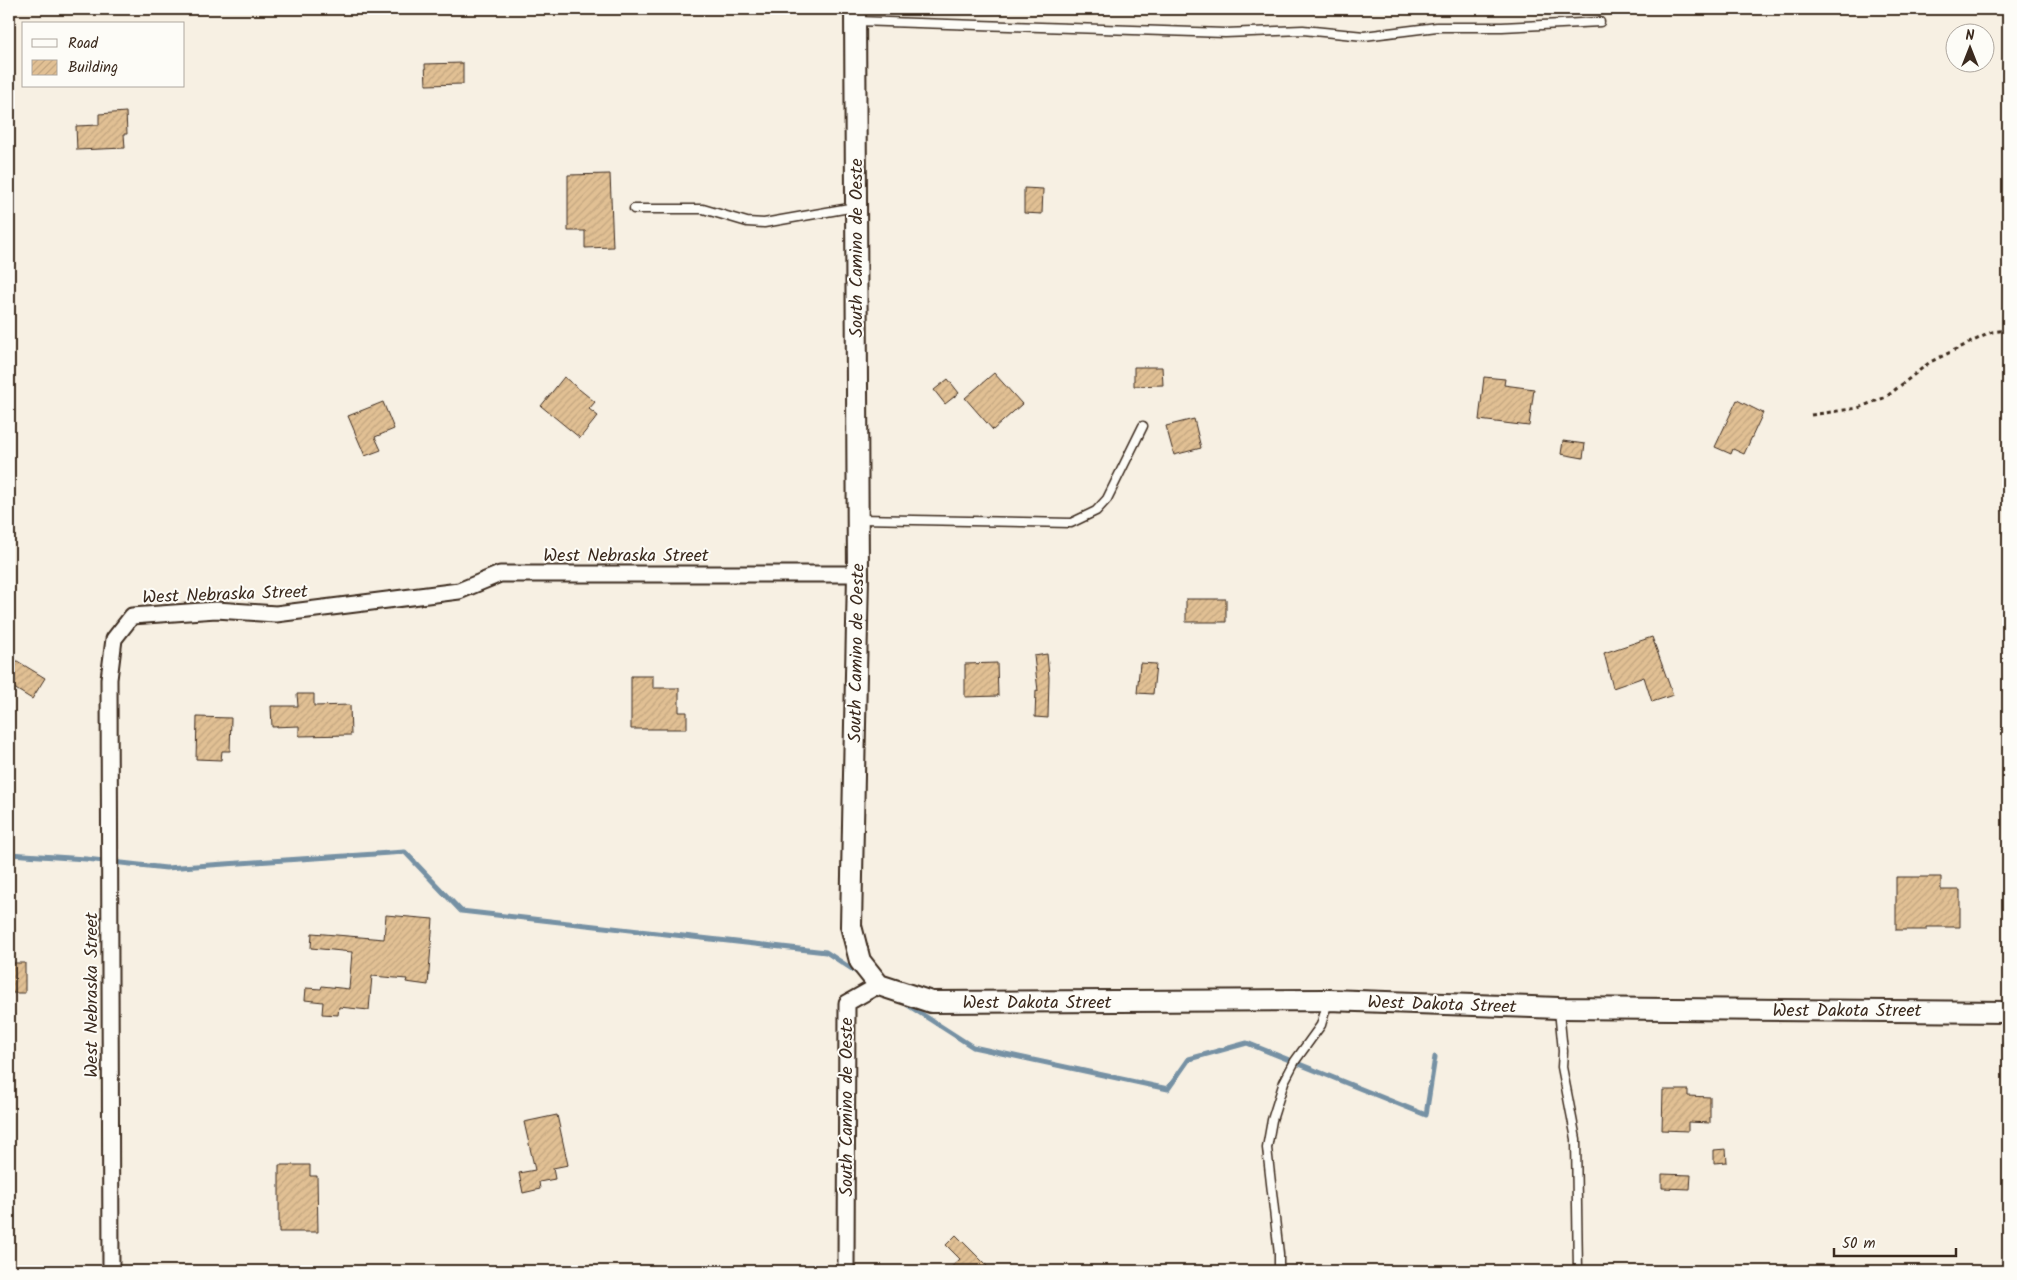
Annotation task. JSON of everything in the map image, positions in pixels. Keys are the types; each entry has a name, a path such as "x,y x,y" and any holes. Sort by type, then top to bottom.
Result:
{"street":[{"name":"South Camino de Oeste","path":"846,1271 847,1003 879,985 860,961 851,926 858,574 855,15"},
{"name":"West Nebraska Street","path":"111,1271 109,679 114,638 132,616 216,610 276,614 459,592 500,574 858,574"},
{"name":"West Dakota Street","path":"879,985 931,1002 1328,1000 1559,1008 2008,1012"}],"lane":[{"path":"855,15 1225,33 1303,30 1364,36 1437,26 1502,27 1600,22"},
{"path":"634,209 703,209 747,222 764,222 855,207"},
{"path":"857,519 1071,522 1096,511 1107,499 1142,426"},
{"path":"1279,1271 1279,1254 1267,1148 1272,1120 1284,1082 1295,1061 1321,1024 1328,1000"},
{"path":"1559,1008 1563,1051 1562,1067 1576,1139 1578,1271"}],"path":[{"path":"1810,415 1858,408 1886,397 1930,362 1992,332 2008,330"}],"building":[{"path":"463,63 463,84 426,85 425,64"},
{"path":"126,112 127,134 124,134 125,148 77,150 76,126 99,125 99,114"},
{"path":"610,174 613,247 585,248 585,231 568,231 568,175"},
{"path":"1024,188 1043,189 1042,214 1024,213"},
{"path":"1134,367 1162,367 1163,385 1134,386"},
{"path":"994,373 1022,404 993,430 965,398"},
{"path":"564,377 595,402 589,409 598,416 580,438 541,406"},
{"path":"1484,377 1505,379 1504,385 1534,389 1529,426 1479,420"},
{"path":"948,379 959,393 945,404 934,390"},
{"path":"1737,400 1763,413 1744,454 1733,449 1731,454 1715,447"},
{"path":"383,402 394,429 375,437 381,450 365,456 348,416"},
{"path":"1194,419 1201,448 1174,455 1166,426"},
{"path":"1563,441 1585,444 1583,458 1561,454"},
{"path":"1186,599 1226,599 1226,622 1186,622"},
{"path":"1652,637 1673,695 1652,702 1644,677 1613,688 1604,653"},
{"path":"1047,654 1049,677 1048,718 1035,717 1036,690 1038,691 1034,656"},
{"path":"9,656 45,678 32,699 9,685"},
{"path":"997,663 998,696 965,697 965,664"},
{"path":"1140,663 1156,664 1153,694 1137,693"},
{"path":"631,676 653,676 653,688 679,688 679,712 687,712 687,729 631,729"},
{"path":"297,694 314,694 314,706 350,705 351,735 299,736 299,726 272,727 271,706 298,706"},
{"path":"197,717 231,718 230,751 222,751 221,760 196,759"},
{"path":"1896,877 1941,877 1941,890 1960,890 1960,927 1926,927 1926,930 1896,930"},
{"path":"386,915 433,919 428,985 406,982 407,979 372,976 369,1010 339,1007 338,1015 322,1014 323,1002 305,1000 306,988 321,989 322,986 349,989 352,952 311,948 312,933 384,939"},
{"path":"9,963 25,963 25,993 9,993"},
{"path":"1663,1090 1688,1090 1688,1096 1710,1097 1710,1123 1688,1122 1688,1131 1662,1130"},
{"path":"557,1115 568,1165 553,1168 555,1179 539,1182 540,1189 523,1193 519,1173 535,1170 524,1122"},
{"path":"1726,1149 1727,1162 1714,1163 1714,1150"},
{"path":"279,1165 310,1165 310,1176 317,1176 318,1232 279,1232"},
{"path":"1662,1174 1691,1175 1690,1189 1662,1188"},
{"path":"956,1235 992,1271 947,1271 960,1259 946,1245"}],"waterway":[{"path":"9,854 86,859 166,868 405,852 461,911 826,952 858,973"},
{"path":"903,1002 973,1047 1168,1089 1189,1059 1247,1043 1426,1115 1435,1057"}]}
